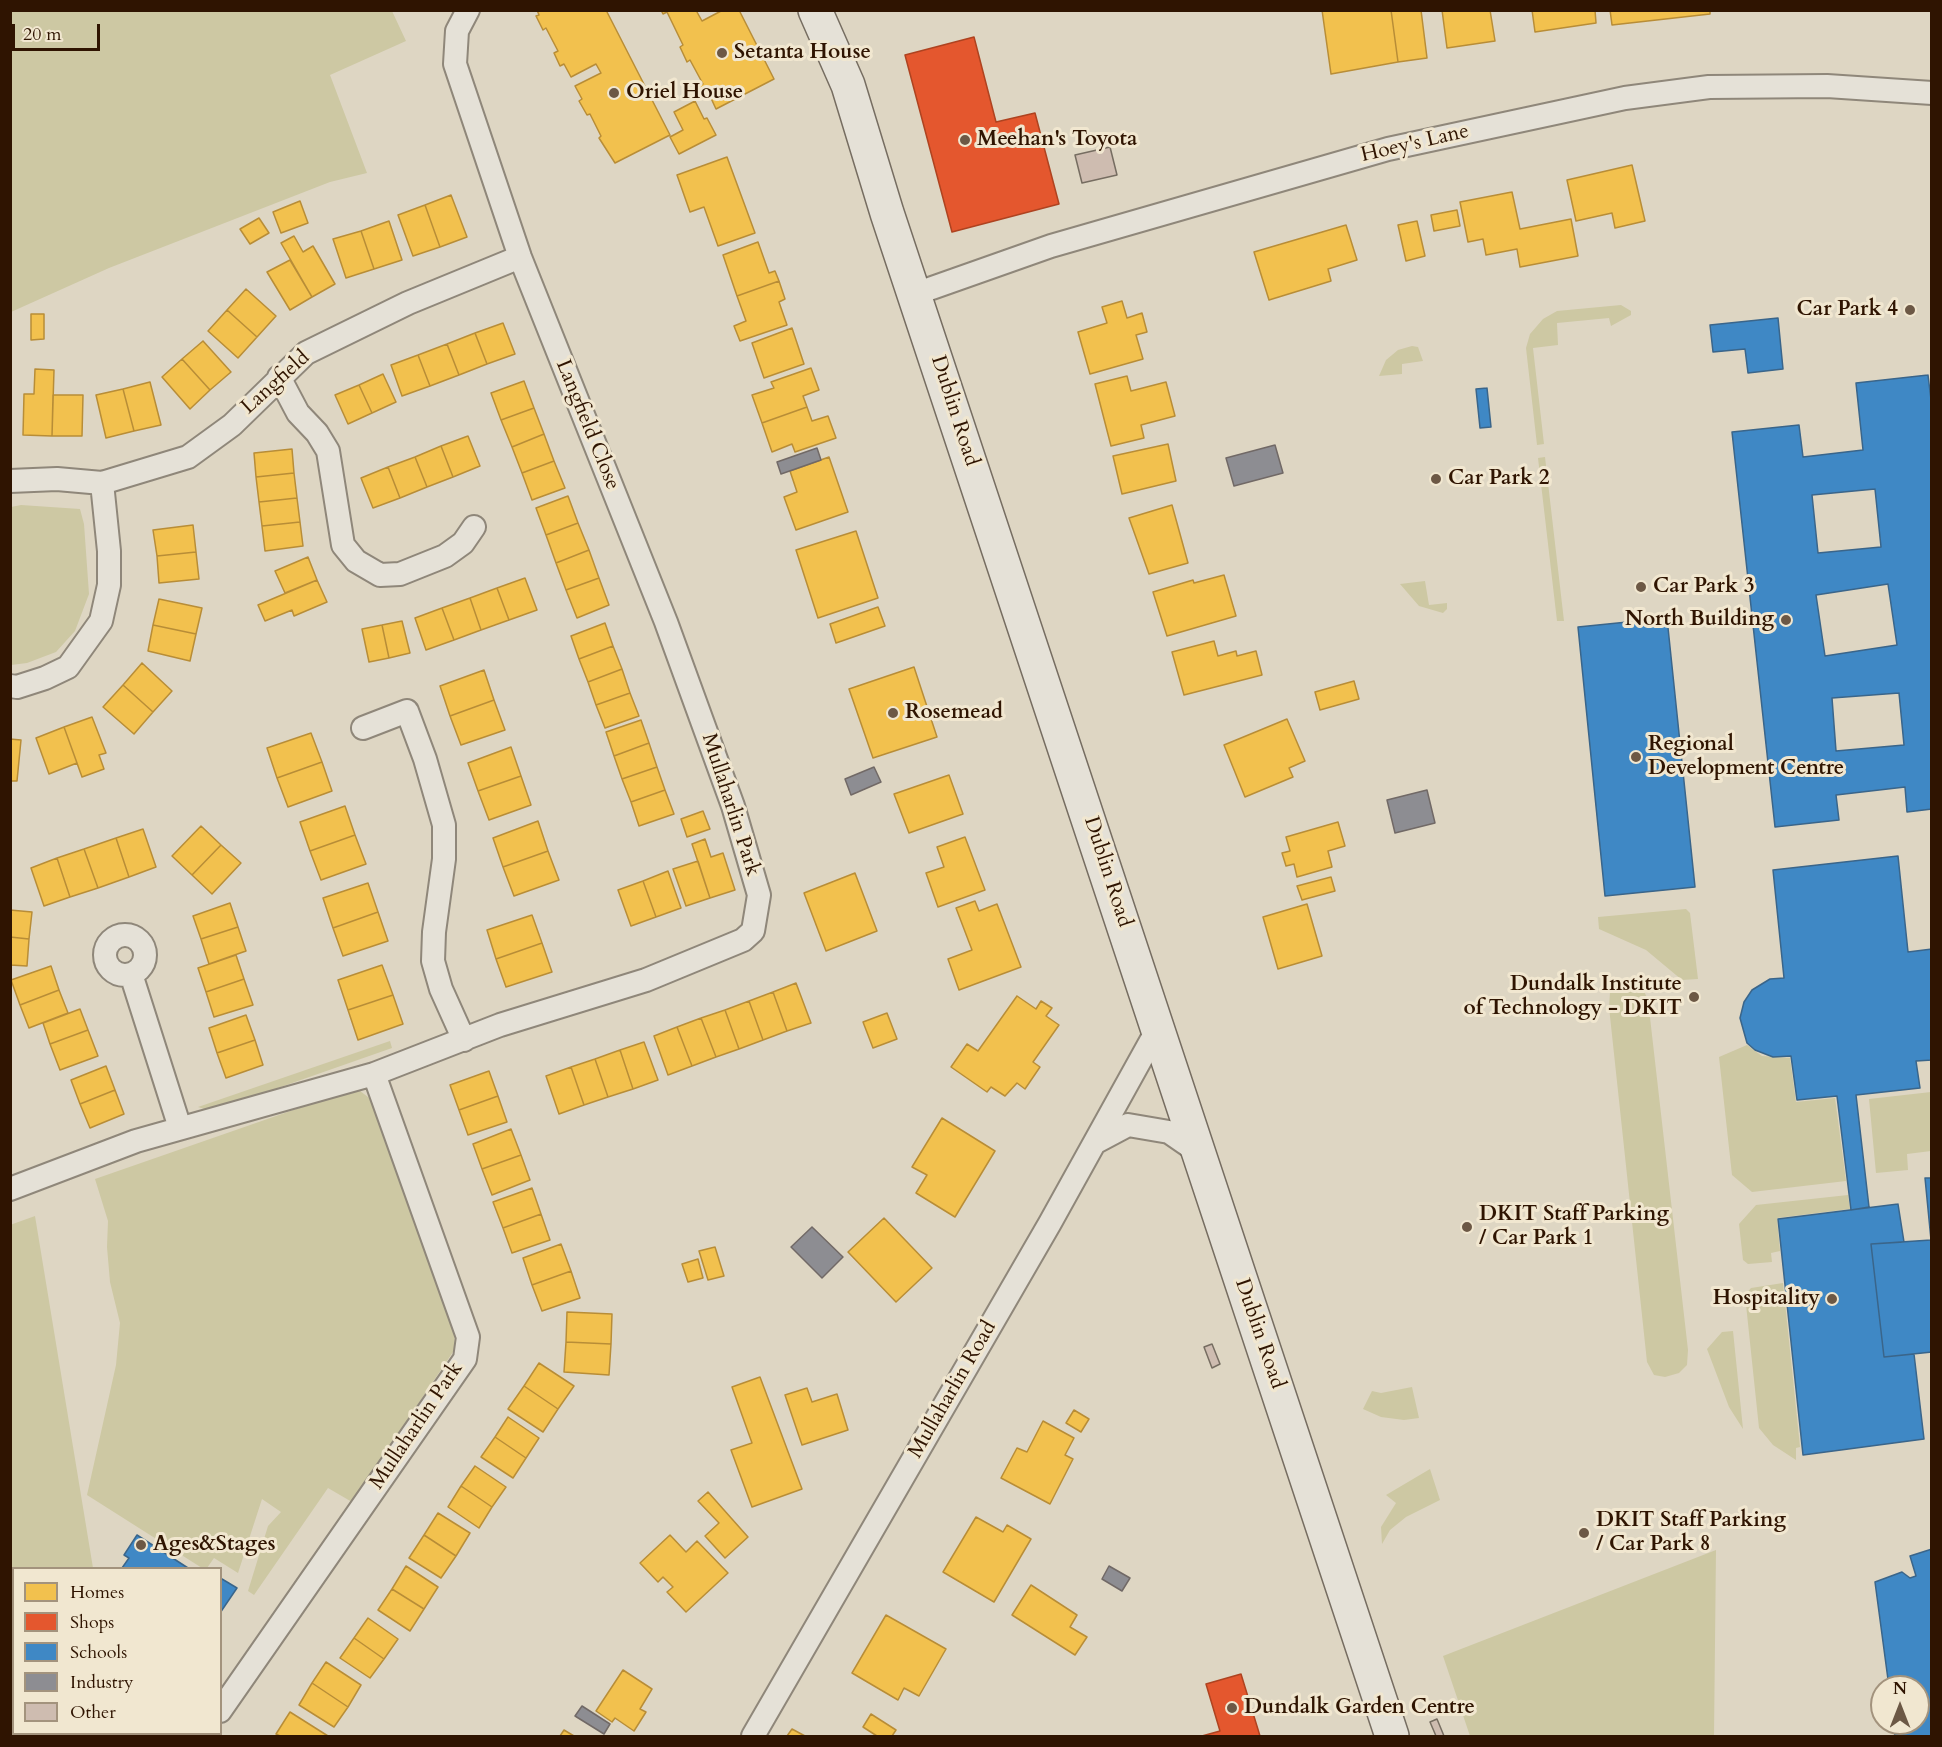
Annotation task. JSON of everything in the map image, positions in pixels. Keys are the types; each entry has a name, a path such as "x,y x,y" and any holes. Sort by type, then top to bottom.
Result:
{"main road":[{"name":"Dublin Road","path":"815,10 848,85 1157,1030 1392,1737"}],"street":[{"name":"Langfield Close","path":"468,10 457,31 455,64 520,257 654,593"},
{"name":"Hoey's Lane","path":"915,294 1051,246 1388,149 1625,98 1709,87 1827,86 1932,93"},
{"name":"Langfield","path":"10,481 57,479 102,483 188,457 232,424 306,353 408,303 520,257"},
{"path":"279,377 298,413 318,433 328,451 343,546 356,561 380,575 399,574 446,556 463,543 474,527"},
{"path":"10,687 45,678 68,667 101,621 109,585 109,551 102,483"},
{"name":"Mullaharlin Park","path":"10,1188 180,1128 374,1074 501,1025 646,980 742,940 753,931 759,896 752,866 729,795 654,593"},
{"path":"363,728 407,711 425,759 444,825 444,859 434,932 433,961 441,989 464,1040"},
{"path":"131,974 180,1128"},
{"name":"Mullaharlin Road","path":"753,1737 1157,1030"},
{"name":"Mullaharlin Park","path":"222,1708 465,1359 468,1337 374,1074"},
{"path":"1095,1142 1128,1125 1169,1132 1198,1152"}],"shaded area":[{"path":"11,10 392,11 406,41 330,75 367,173 330,182 109,268 11,312"},
{"path":"1621,305 1631,311 1631,315 1611,326 1609,318 1557,323 1558,345 1533,348 1544,444 1537,445 1526,348 1530,334 1543,319 1557,311"},
{"path":"1412,346 1418,347 1423,361 1402,364 1402,374 1379,376 1386,360 1398,350"},
{"path":"1545,457 1564,621 1557,621 1538,458"},
{"path":"21,505 80,509 84,524 89,594 75,631 56,652 27,663 11,665 11,507"},
{"path":"1425,581 1429,605 1447,603 1447,609 1443,613 1419,606 1400,584"},
{"path":"1686,909 1690,913 1698,979 1682,980 1646,950 1599,929 1598,917"},
{"path":"1630,983 1643,989 1648,1000 1688,1350 1687,1365 1679,1373 1665,1377 1654,1375 1647,1362 1609,1007 1610,992 1619,985"},
{"path":"390,1041 392,1048 218,1109 208,1110 198,1107"},
{"path":"1747,1045 1762,1056 1790,1058 1796,1102 1835,1098 1846,1181 1752,1192 1732,1175 1719,1057"},
{"path":"360,1091 376,1103 454,1319 455,1349 352,1502 328,1488 254,1595 248,1591 268,1526 281,1512 262,1499 238,1573 214,1558 208,1567 200,1567 87,1495 116,1365 120,1323 110,1282 107,1247 108,1221 95,1179 345,1092"},
{"path":"1931,1092 1931,1151 1907,1154 1908,1170 1876,1173 1869,1099"},
{"path":"1848,1195 1850,1209 1777,1218 1780,1251 1771,1253 1772,1262 1748,1264 1743,1260 1739,1224 1756,1205"},
{"path":"35,1216 93,1567 12,1567 12,1735 125,1736 11,1736 10,1225"},
{"path":"1783,1283 1800,1447 1796,1448 1796,1460 1773,1445 1759,1428 1745,1295 1751,1288"},
{"path":"1733,1331 1743,1429 1729,1407 1707,1349 1722,1332"},
{"path":"1412,1387 1419,1418 1404,1420 1381,1417 1363,1409 1372,1391 1381,1393"},
{"path":"1430,1469 1440,1500 1406,1517 1390,1530 1382,1544 1381,1527 1396,1503 1386,1495"},
{"path":"1716,1550 1714,1736 1470,1736 1443,1656"}],"building: Homes":[{"name":"Oriel House","path":"537,10 606,10 670,135 615,163 599,138 601,136 590,114 587,115 579,101 582,99 575,86 601,73 596,64 571,77 564,64 560,66 554,53 558,51 546,28 543,30 536,16 539,15"},
{"name":"Setanta House","path":"661,10 700,10 697,12 702,21 723,10 739,10 774,79 716,109 710,96 706,98 700,86 703,84 690,60 687,62 680,47 683,45 667,12 663,14"},
{"path":"1322,10 1391,10 1398,62 1331,74"},
{"path":"1391,10 1421,10 1427,58 1398,62"},
{"path":"1442,10 1490,10 1495,41 1447,48"},
{"path":"1532,10 1595,10 1596,23 1535,32"},
{"path":"1610,10 1710,10 1710,14 1612,25"},
{"path":"695,101 704,119 707,118 716,135 679,154 670,137 683,130 674,112"},
{"path":"727,157 755,233 718,246 704,207 690,212 677,175"},
{"path":"1632,165 1645,221 1615,228 1612,213 1576,221 1567,180"},
{"path":"1512,192 1520,229 1571,219 1578,256 1520,267 1517,249 1486,255 1483,239 1468,242 1460,202"},
{"path":"451,195 467,237 440,247 425,205"},
{"path":"300,201 308,223 281,233 273,212"},
{"path":"425,205 440,247 413,256 398,215"},
{"path":"1457,210 1460,226 1434,231 1431,215"},
{"path":"259,218 269,233 250,244 240,229"},
{"path":"389,221 402,260 374,269 361,231"},
{"path":"1417,221 1425,256 1406,261 1398,225"},
{"path":"1346,225 1357,260 1328,269 1331,281 1269,300 1254,252"},
{"path":"361,231 374,269 346,278 333,239"},
{"path":"294,236 303,252 313,246 335,284 312,297 281,243"},
{"path":"758,242 769,273 775,271 779,281 737,296 723,255"},
{"path":"290,260 312,297 290,310 267,272"},
{"path":"779,281 785,299 779,302 787,325 740,341 734,326 746,321 737,296"},
{"path":"246,289 276,316 257,337 227,310"},
{"path":"1122,301 1127,318 1142,313 1147,332 1136,335 1143,359 1090,374 1078,332 1107,323 1102,307"},
{"path":"227,310 257,337 238,358 208,331"},
{"path":"31,314 44,314 44,339 31,340"},
{"path":"503,323 515,354 487,364 475,333"},
{"path":"792,328 804,364 764,378 752,343"},
{"path":"475,333 487,364 459,375 447,344"},
{"path":"203,341 231,372 210,390 182,359"},
{"path":"447,344 459,375 430,386 418,355"},
{"path":"418,355 430,386 402,396 391,365"},
{"path":"182,359 210,390 190,409 162,377"},
{"path":"811,368 819,390 803,396 807,407 762,423 752,395 774,388 771,382"},
{"path":"35,369 54,370 52,436 23,435 24,394 34,394"},
{"path":"383,374 396,402 372,413 359,385"},
{"path":"1127,376 1131,391 1166,382 1175,416 1141,425 1144,438 1111,446 1095,384"},
{"path":"524,381 534,408 501,420 491,393"},
{"path":"150,382 161,425 134,431 123,389"},
{"path":"359,385 372,413 348,424 335,395"},
{"path":"123,389 134,431 106,438 96,395"},
{"path":"53,395 83,395 82,436 52,436"},
{"path":"807,407 812,421 828,416 836,438 795,452 792,444 772,452 762,423"},
{"path":"534,408 544,434 512,447 501,420"},
{"path":"544,434 554,461 522,473 512,447"},
{"path":"468,436 480,466 453,477 441,446"},
{"path":"1168,444 1176,481 1122,494 1113,456"},
{"path":"441,446 453,477 427,487 415,457"},
{"path":"292,449 294,473 256,477 254,453"},
{"path":"415,457 427,487 400,498 388,467"},
{"path":"829,457 848,512 796,530 784,497 797,492 790,471"},
{"path":"554,461 565,488 532,500 522,473"},
{"path":"388,467 400,498 373,508 361,478"},
{"path":"294,473 297,498 259,502 256,477"},
{"path":"568,496 578,523 546,535 536,508"},
{"path":"297,498 300,522 262,526 259,502"},
{"path":"1172,505 1188,563 1149,574 1129,518"},
{"path":"300,522 303,546 265,551 262,526"},
{"path":"578,523 589,550 556,563 546,535"},
{"path":"193,525 196,552 157,556 153,530"},
{"path":"856,531 878,598 818,618 796,550"},
{"path":"589,550 599,578 566,590 556,563"},
{"path":"196,552 199,579 159,583 157,556"},
{"path":"308,557 317,580 285,593 275,571"},
{"path":"1224,575 1236,616 1167,636 1153,592 1193,580 1194,583"},
{"path":"525,578 537,610 509,620 497,588"},
{"path":"599,578 609,605 577,618 566,590"},
{"path":"317,580 327,602 294,616 292,610 265,621 258,605"},
{"path":"497,588 509,620 481,630 470,598"},
{"path":"470,598 481,630 454,640 442,608"},
{"path":"159,599 202,608 196,634 153,625"},
{"path":"878,607 885,626 836,643 830,624"},
{"path":"442,608 454,640 426,650 415,618"},
{"path":"402,621 410,653 389,658 382,625"},
{"path":"605,623 613,646 579,659 571,636"},
{"path":"153,625 196,634 190,661 148,651"},
{"path":"382,625 389,658 369,662 362,629"},
{"path":"1214,641 1218,656 1236,651 1237,656 1256,651 1262,675 1184,695 1172,652"},
{"path":"613,646 622,669 588,682 579,659"},
{"path":"142,663 172,691 153,712 123,685"},
{"name":"Rosemead","path":"914,667 937,737 873,758 849,689"},
{"path":"622,669 630,693 596,705 588,682"},
{"path":"484,670 494,700 450,716 440,686"},
{"path":"1354,681 1359,699 1320,710 1315,692"},
{"path":"123,685 153,712 134,734 103,707"},
{"path":"630,693 639,716 605,728 596,705"},
{"path":"494,700 505,730 461,745 450,716"},
{"path":"92,717 106,753 99,755 104,769 82,777 64,727"},
{"path":"1287,719 1305,761 1289,768 1293,777 1245,797 1224,745"},
{"path":"641,720 649,743 614,756 606,732"},
{"path":"64,727 77,763 49,774 36,738"},
{"path":"311,733 322,762 277,778 267,748"},
{"path":"10,739 21,740 17,781 10,781"},
{"path":"649,743 657,767 622,779 614,756"},
{"path":"511,747 521,776 478,791 468,763"},
{"path":"322,762 332,791 288,807 277,778"},
{"path":"657,767 665,790 631,802 622,779"},
{"path":"949,775 963,814 909,833 894,794"},
{"path":"521,776 531,805 489,820 478,791"},
{"path":"665,790 674,814 639,826 631,802"},
{"path":"345,806 355,835 310,851 300,822"},
{"path":"703,811 710,829 687,837 681,819"},
{"path":"538,821 548,851 503,867 493,838"},
{"path":"1338,822 1345,846 1328,851 1332,867 1297,877 1294,864 1286,866 1282,853 1290,851 1286,837"},
{"path":"201,826 221,845 192,875 172,856"},
{"path":"143,829 156,867 129,877 116,838"},
{"path":"355,835 366,864 321,880 310,851"},
{"path":"965,837 985,890 938,907 926,873 944,867 937,847"},
{"path":"116,838 129,877 98,888 84,849"},
{"path":"705,839 711,857 723,853 735,890 710,898 692,844"},
{"path":"221,845 241,863 212,894 192,875"},
{"path":"84,849 98,888 70,897 57,858"},
{"path":"548,851 559,880 514,896 503,867"},
{"path":"57,858 70,897 44,906 31,868"},
{"path":"698,861 710,898 686,906 673,869"},
{"path":"668,871 681,908 656,917 643,881"},
{"path":"855,873 877,931 826,951 804,893"},
{"path":"1331,877 1335,891 1302,900 1297,886"},
{"path":"643,881 656,917 631,926 618,890"},
{"path":"368,883 378,912 333,928 323,898"},
{"path":"975,901 979,911 997,904 1021,967 959,990 948,959 972,950 956,908"},
{"path":"230,903 238,927 201,939 193,916"},
{"path":"1307,904 1322,956 1278,969 1263,917"},
{"path":"10,910 32,912 29,939 10,937"},
{"path":"378,912 388,941 343,956 333,928"},
{"path":"532,915 542,943 496,959 487,930"},
{"path":"238,927 246,951 209,964 201,939"},
{"path":"10,937 29,939 27,966 10,965"},
{"path":"542,943 552,972 506,987 496,959"},
{"path":"236,955 244,979 206,992 198,968"},
{"path":"382,965 393,995 348,1010 338,980"},
{"path":"51,966 59,990 20,1005 11,980"},
{"path":"244,979 253,1005 214,1017 206,992"},
{"path":"796,983 811,1023 787,1031 773,992"},
{"path":"59,990 68,1013 29,1028 20,1005"},
{"path":"773,992 787,1031 763,1040 749,1001"},
{"path":"393,995 403,1024 358,1040 348,1010"},
{"path":"1017,996 1036,1009 1041,1001 1052,1008 1046,1016 1059,1025 1033,1062 1040,1067 1025,1089 1017,1083 1005,1096 991,1087 987,1092 951,1067 967,1044 978,1051"},
{"path":"749,1001 763,1040 739,1049 725,1010"},
{"path":"80,1009 88,1030 50,1044 43,1023"},
{"path":"725,1010 739,1049 716,1057 701,1018"},
{"path":"887,1013 897,1039 873,1048 863,1022"},
{"path":"246,1015 255,1040 217,1053 209,1028"},
{"path":"701,1018 716,1057 692,1066 677,1027"},
{"path":"677,1027 692,1066 668,1075 654,1036"},
{"path":"88,1030 98,1056 60,1070 50,1044"},
{"path":"255,1040 263,1065 226,1078 217,1053"},
{"path":"644,1042 658,1080 633,1089 620,1050"},
{"path":"620,1050 633,1089 608,1097 595,1059"},
{"path":"595,1059 608,1097 584,1105 571,1067"},
{"path":"106,1066 115,1090 80,1104 71,1080"},
{"path":"571,1067 584,1105 559,1114 546,1076"},
{"path":"489,1071 498,1096 459,1110 450,1085"},
{"path":"115,1090 124,1114 90,1128 80,1104"},
{"path":"498,1096 507,1122 468,1135 459,1110"},
{"path":"942,1118 995,1151 955,1217 916,1193 927,1175 912,1167"},
{"path":"511,1129 521,1155 482,1169 473,1144"},
{"path":"521,1155 530,1180 492,1195 482,1169"},
{"path":"532,1188 541,1214 503,1228 493,1202"},
{"path":"541,1214 550,1240 512,1253 503,1228"},
{"path":"884,1218 932,1268 896,1302 848,1252"},
{"path":"561,1244 571,1271 532,1285 523,1258"},
{"path":"715,1247 724,1276 708,1280 699,1251"},
{"path":"698,1259 703,1278 688,1282 682,1264"},
{"path":"571,1271 580,1298 542,1311 532,1285"},
{"path":"567,1312 612,1314 611,1344 566,1342"},
{"path":"566,1342 611,1344 609,1375 564,1372"},
{"path":"539,1363 574,1386 558,1409 524,1386"},
{"path":"760,1377 802,1489 752,1507 731,1450 752,1443 732,1387"},
{"path":"524,1386 558,1409 543,1432 508,1409"},
{"path":"807,1388 812,1402 837,1394 848,1430 802,1445 785,1395"},
{"path":"1074,1410 1089,1419 1081,1432 1066,1423"},
{"path":"508,1417 539,1438 526,1458 495,1437"},
{"path":"1043,1421 1074,1438 1065,1455 1073,1459 1050,1504 1001,1478 1017,1448 1027,1452"},
{"path":"495,1437 526,1458 513,1478 481,1457"},
{"path":"475,1466 506,1487 492,1507 461,1486"},
{"path":"461,1486 492,1507 479,1528 448,1507"},
{"path":"708,1492 748,1537 725,1558 705,1536 719,1523 698,1501"},
{"path":"438,1513 470,1533 456,1556 424,1535"},
{"path":"976,1517 1003,1532 1007,1525 1031,1539 994,1602 943,1572"},
{"path":"424,1535 456,1556 441,1578 409,1558"},
{"path":"670,1535 686,1552 697,1541 728,1573 686,1612 667,1592 673,1587 663,1577 658,1582 640,1563"},
{"path":"406,1566 438,1587 424,1609 392,1589"},
{"path":"1031,1585 1077,1615 1070,1627 1087,1637 1075,1655 1012,1615"},
{"path":"392,1589 424,1609 410,1631 378,1610"},
{"path":"886,1615 946,1649 919,1696 904,1688 898,1700 852,1673"},
{"path":"368,1618 398,1639 384,1659 354,1638"},
{"path":"354,1638 384,1659 370,1678 340,1658"},
{"path":"326,1662 361,1685 348,1707 312,1683"},
{"path":"623,1670 652,1689 640,1709 646,1712 634,1731 615,1718 612,1722 596,1711"},
{"path":"312,1683 348,1707 334,1727 299,1705"},
{"path":"290,1712 328,1736 280,1736 276,1734"},
{"path":"871,1714 896,1730 892,1736 877,1736 863,1727"},
{"path":"792,1729 805,1736 787,1736"},
{"path":"564,1730 574,1736 560,1736"}],"building: Shops":[{"path":"974,37 996,122 1035,113 1059,204 952,232 905,55"},
{"name":"Dundalk Garden Centre","path":"1241,1674 1260,1736 1202,1736 1220,1731 1206,1684"}],"building: Schools":[{"path":"1778,318 1783,369 1748,373 1745,349 1713,352 1710,325"},
{"name":"North Building","path":"1928,375 1932,408 1932,809 1907,812 1905,787 1836,795 1839,820 1775,827 1732,432 1799,425 1803,457 1863,450 1856,383","holes":["1875,489 1881,547 1818,553 1812,495","1888,584 1897,645 1825,656 1816,595","1899,693 1904,745 1836,751 1832,698"]},
{"path":"1487,388 1491,427 1480,428 1476,389"},
{"name":"Regional Development Centre","path":"1667,618 1695,887 1605,896 1578,627"},
{"path":"1898,856 1908,952 1932,949 1932,1060 1916,1061 1920,1088 1856,1095 1869,1207 1851,1210 1837,1096 1797,1100 1791,1056 1773,1057 1755,1050 1747,1043 1740,1018 1744,1002 1752,990 1770,979 1784,978 1773,870"},
{"path":"1925,1178 1932,1178 1932,1352 1884,1357 1871,1244 1931,1240"},
{"name":"Hospitality","path":"1898,1204 1904,1242 1871,1244 1884,1357 1914,1354 1924,1439 1803,1455 1778,1219"},
{"name":"Ages&Stages","path":"137,1535 186,1567 123,1567 129,1558 124,1555"},
{"path":"1932,1549 1932,1736 1895,1736 1930,1735 1930,1675 1887,1675 1875,1582 1902,1572 1910,1578 1916,1576 1910,1556"},
{"name":"Ages&Stages","path":"222,1579 237,1588 222,1610"}],"building: Industry":[{"path":"1275,445 1283,473 1234,486 1226,458"},
{"path":"817,448 821,460 781,474 777,462"},
{"path":"874,767 881,782 851,795 845,779"},
{"path":"1427,790 1435,823 1395,833 1387,800"},
{"path":"812,1227 843,1257 822,1278 791,1247"},
{"path":"1109,1566 1130,1578 1122,1591 1102,1579"},
{"path":"582,1706 610,1724 604,1734 575,1716"}],"building: Other":[{"path":"1110,147 1117,175 1082,183 1075,155"},
{"path":"1212,1344 1220,1364 1212,1368 1204,1347"},
{"path":"1437,1719 1444,1736 1436,1736 1430,1722"}],"place":[{"name":"Setanta House","path":"722,53"},
{"name":"Oriel House","path":"614,93"},
{"name":"Meehan's Toyota","path":"965,140"},
{"name":"Car Park 4","path":"1910,310"},
{"name":"Car Park 2","path":"1436,479"},
{"name":"Car Park 3","path":"1641,587"},
{"name":"North Building","path":"1786,620"},
{"name":"Rosemead","path":"893,713"},
{"name":"Regional Development Centre","path":"1636,757"},
{"name":"Dundalk Institute of Technology - DKIT","path":"1694,997"},
{"name":"DKIT Staff Parking / Car Park 1","path":"1467,1227"},
{"name":"Hospitality","path":"1832,1299"},
{"name":"DKIT Staff Parking / Car Park 8","path":"1584,1533"},
{"name":"Ages&Stages","path":"141,1545"},
{"name":"Dundalk Garden Centre","path":"1232,1708"}]}
